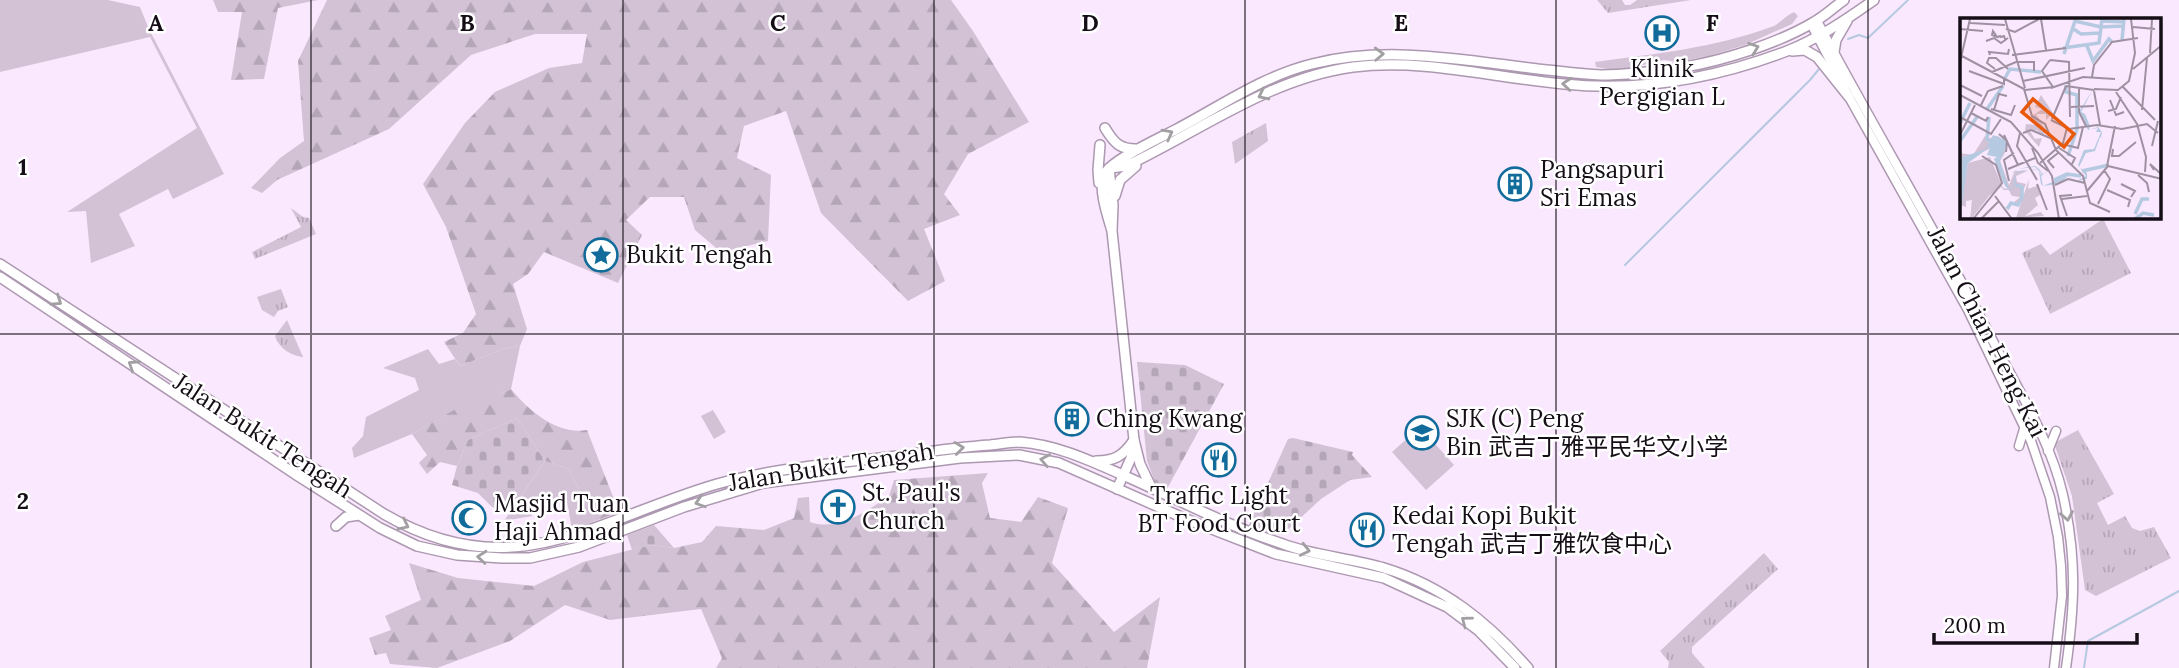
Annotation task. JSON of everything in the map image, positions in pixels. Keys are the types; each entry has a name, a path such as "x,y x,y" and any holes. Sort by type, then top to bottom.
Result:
{"main road":[{"path":"1151,487 1140,464 1134,440 1112,232 1103,178 1109,168 1140,148 1268,80 1310,64 1352,56 1383,54 1430,56 1566,72 1608,74 1686,66 1750,50 1814,22 1844,0"},
{"path":"1109,168 1126,166 1152,155 1272,91 1313,75 1353,67 1389,65 1460,69 1601,87 1649,85 1708,76 1789,51 1851,17 1874,0"},
{"path":"1834,52 1841,29 1851,17"},
{"name":"Jalan Chian Heng Kai","path":"1814,22 1849,97 1968,310 2025,428 2050,497 2058,537 2062,596 2054,668"},
{"name":"Jalan Chian Heng Kai","path":"1820,35 1834,52 1937,235 2048,451 2062,492 2073,554 2074,586 2066,668"},
{"path":"1789,51 1805,50 1817,57 1849,97"},
{"path":"1105,128 1117,145 1128,149 1140,148"},
{"path":"1100,145 1097,170 1109,207"},
{"path":"1109,207 1120,180 1152,155"},
{"name":"Jalan Bukit Tengah","path":"0,264 384,514 404,526 460,544 498,548 549,543 715,485 763,473 960,447 1019,442 1068,452 1093,461 1204,513 1286,546 1383,568 1425,585 1452,598 1484,622 1528,668"},
{"name":"Jalan Bukit Tengah","path":"0,277 359,514 400,539 425,548 457,555 530,558 579,547 684,507 763,483 960,458 1019,455 1059,463 1264,550 1384,578 1447,607 1479,631 1515,668"},
{"path":"2019,446 2025,428"},
{"path":"2048,451 2056,431"},
{"path":"1093,461 1115,459 1126,451 1134,440"},
{"path":"1117,489 1131,458 1134,440"},
{"path":"336,526 346,517 359,514"}],"green space":[{"path":"0,0 108,0 140,7 224,174 173,199 168,189 119,214 135,246 91,263 86,211 67,212 197,128 150,37 0,72"},
{"path":"213,0 318,0 278,8 264,79 231,80 242,12 218,12"},
{"path":"327,0 951,0 1029,122 968,154 944,194 960,215 924,229 945,281 908,301 821,213 786,111 744,126 737,158 771,175 768,241 721,252 695,230 684,197 650,197 626,220 642,235 618,283 544,252 528,274 513,284 527,329 520,346 506,348 460,366 444,342 463,333 476,314 446,227 423,184 465,123 495,92 549,68 582,63 587,34 535,34 471,55 389,129 277,180 262,193 251,188 280,158 304,141 298,61"},
{"path":"1597,0 1622,0 1625,5 1630,5 1637,0 1691,0 1608,13"},
{"path":"1794,12 1798,16 1792,24 1745,45 1709,56 1677,62 1664,60 1618,71 1596,67 1595,62 1728,40 1774,26"},
{"path":"1266,123 1268,141 1235,164 1232,142"},
{"path":"291,208 309,218 316,234 255,259 252,252 301,227"},
{"path":"2103,219 2131,273 2050,314 2022,253 2041,244 2050,255"},
{"path":"281,289 288,307 278,311 274,317 262,310 257,297"},
{"path":"287,320 303,357 286,351 275,336"},
{"path":"520,346 511,389 500,394 496,387 412,434 354,458 352,448 363,436 366,417 419,390 415,378 383,368 428,349 439,364 455,359 460,366 506,348"},
{"path":"1137,362 1185,365 1224,384 1167,489 1155,482 1147,461"},
{"path":"496,386 500,394 511,389 544,420 565,429 587,430 619,512 595,521 569,469 545,461 517,418 468,440 457,466 440,462 427,474 419,463 427,455 412,434"},
{"path":"713,410 726,432 714,439 701,416"},
{"path":"517,418 545,461 510,512 492,507 478,493 452,485 468,440"},
{"path":"1420,427 1454,465 1426,490 1392,452"},
{"path":"2078,430 2114,494 2097,503 2108,525 2125,516 2132,528 2140,531 2154,527 2171,558 2096,596 2085,590 2072,496 2054,443"},
{"path":"1288,439 1353,452 1352,455 1372,477 1350,480 1321,499 1282,535 1262,533 1248,527"},
{"path":"545,461 569,469 595,521 572,530 566,496 532,504 532,516 504,521"},
{"path":"988,473 982,483 990,518 1021,522 1038,497 1068,508 1052,563 1114,632 1160,597 1147,668 716,668 722,658 701,609 610,620 565,605 510,641 437,668 390,664 386,653 375,655 369,638 391,630 385,616 421,600 409,563 458,578 534,586 583,562 650,545 674,548 702,542 716,526 764,530 794,518 798,498 809,497 810,522 831,524 852,518 889,496 894,480"},
{"path":"654,525 674,548 650,545 632,550 627,535"},
{"path":"1764,553 1778,569 1692,647 1692,653 1705,668 1668,668 1669,662 1660,651"}],"waterway":[{"path":"1848,39 1859,35 1868,38 1908,0"},
{"path":"1625,265 1819,69"},
{"path":"2084,668 2088,641 2179,591"}],"place":[{"name":"Klinik Pergigian L","path":"1662,33"},
{"name":"Pangsapuri Sri Emas","path":"1515,184"},
{"name":"Bukit Tengah","path":"601,255"},
{"name":"Ching Kwang","path":"1072,419"},
{"name":"SJK (C) Peng Bin 武吉丁雅平民华文小学","path":"1422,433"},
{"name":"Traffic Light BT Food Court","path":"1219,460"},
{"name":"St. Paul's Church","path":"838,507"},
{"name":"Masjid Tuan Haji Ahmad","path":"469,518"},
{"name":"Kedai Kopi Bukit Tengah 武吉丁雅饮食中心","path":"1367,530"}]}
